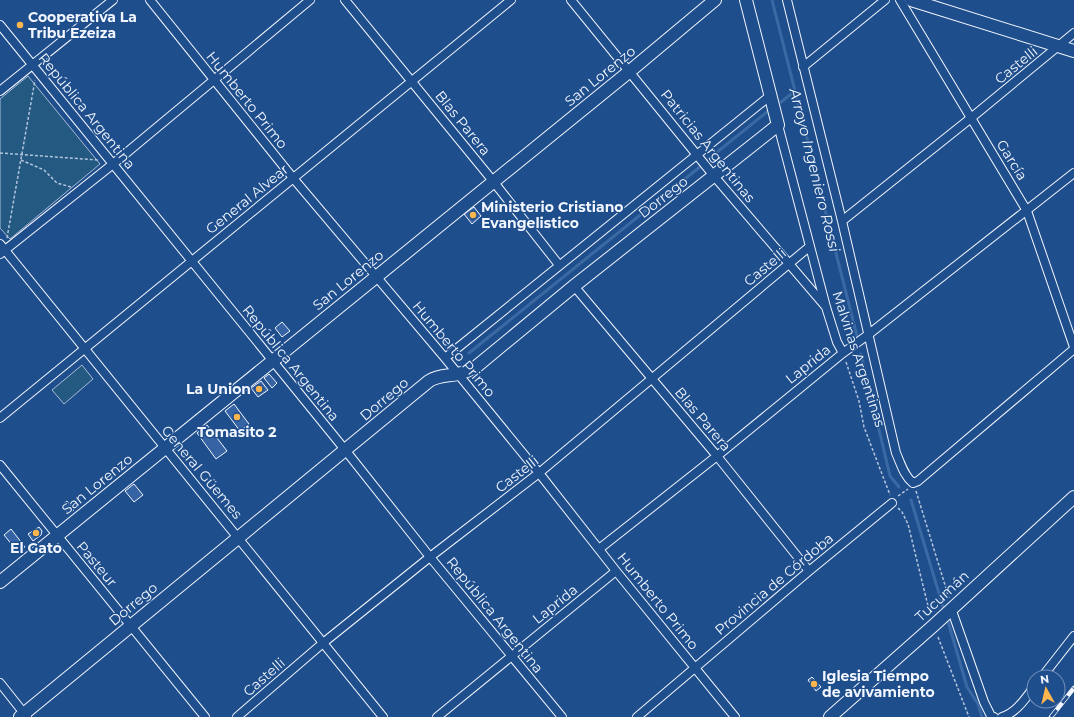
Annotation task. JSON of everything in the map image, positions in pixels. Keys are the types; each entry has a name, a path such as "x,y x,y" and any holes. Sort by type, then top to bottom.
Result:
{"street":[{"path":"0,91 35,67 113,0"},
{"name":"Humberto Primo","path":"150,0 293,178 445,358 539,473 616,571 735,717"},
{"path":"2,249 80,189 310,0"},
{"name":"Blas Parera","path":"345,0 493,181 559,265"},
{"name":"General Alvear","path":"0,418 511,0"},
{"name":"Patricias Argentinas","path":"572,0 714,176 826,307"},
{"name":"San Lorenzo","path":"0,582 630,71 715,0"},
{"name":"Malvinas Argentinas","path":"746,0 809,247 837,342 845,351"},
{"name":"Malvinas Argentinas","path":"787,0 842,221 896,453 902,469 909,480 913,483"},
{"path":"803,67 884,0"},
{"name":"García","path":"900,0 1027,210 1074,348"},
{"path":"911,0 1074,51"},
{"name":"República Argentina","path":"0,25 346,450 430,557 562,717"},
{"name":"Castelli","path":"842,221 1074,33"},
{"name":"Dorrego","path":"445,358 771,95"},
{"name":"Dorrego","path":"24,716 238,537 434,378 458,374 477,366 574,286 778,125"},
{"name":"Laprida","path":"599,549 717,456 845,351 869,334 1074,173"},
{"name":"Castelli","path":"237,717 323,643 430,557 539,473 809,247"},
{"name":"General Güemes","path":"2,249 383,717"},
{"name":"Blas Parera","path":"574,286 717,456 809,571"},
{"path":"913,483 918,481 1074,348"},
{"name":"Pasteur","path":"0,465 205,717"},
{"name":"Tucumán","path":"830,717 935,624 1074,497"},
{"name":"Provincia de Córdoba","path":"637,717 895,500"},
{"name":"Laprida","path":"437,717 616,571"},
{"path":"950,609 984,702 991,716 994,717"},
{"path":"1048,669 1074,636"},
{"path":"0,683 24,716"},
{"path":"1002,717 1011,714 1026,698"}],"path":[{"path":"2,249 22,154 35,67"},
{"path":"0,153 111,162"},
{"path":"20,160 44,170 57,184 80,189"},
{"name":"Malvinas Argentinas","path":"845,351 860,401 864,427 895,500 908,524 935,624 969,717"},
{"path":"913,483 950,609"},
{"path":"895,500 907,490"}],"shaded area":[{"path":"28,76 100,164 10,239 0,228 0,99"},
{"path":"82,365 93,379 64,404 52,390"}],"building":[{"name":"Ministerio Cristiano Evangelistico","path":"474,207 481,216 472,224 464,214"},
{"path":"282,322 290,331 282,337 275,328"},
{"path":"269,374 277,383 272,388 264,378"},
{"name":"La Union","path":"261,381 268,390 258,397 251,388"},
{"name":"Tomasito 2","path":"234,404 249,424 240,431 225,411"},
{"path":"207,425 227,451 216,459 197,433"},
{"path":"134,484 143,495 134,502 125,491"},
{"path":"67,501 74,510 68,514 62,505"},
{"name":"El Gato","path":"39,527 42,531 41,535 33,541 28,534"},
{"path":"11,529 25,547 18,552 4,535"},
{"name":"Iglesia Tiempo de avivamiento","path":"812,677 821,687 816,691 808,680"}],"waterway":[{"name":"Arroyo Ingeniero Rossi","path":"772,0 858,340"},
{"path":"781,102 795,91"},
{"path":"706,161 767,112"},
{"path":"469,353 701,166"},
{"path":"861,354 890,476 899,487"},
{"path":"911,500 944,610"},
{"path":"947,618 967,687 978,704 982,717"}],"railway":[{"path":"1051,717 1074,688"}],"place":[{"name":"Cooperativa La Tribu Ezeiza","path":"20,25"},
{"name":"Ministerio Cristiano Evangelistico","path":"473,215"},
{"name":"La Union","path":"259,389"},
{"name":"Tomasito 2","path":"237,417"},
{"name":"El Gato","path":"36,533"},
{"name":"Iglesia Tiempo de avivamiento","path":"814,684"}]}
